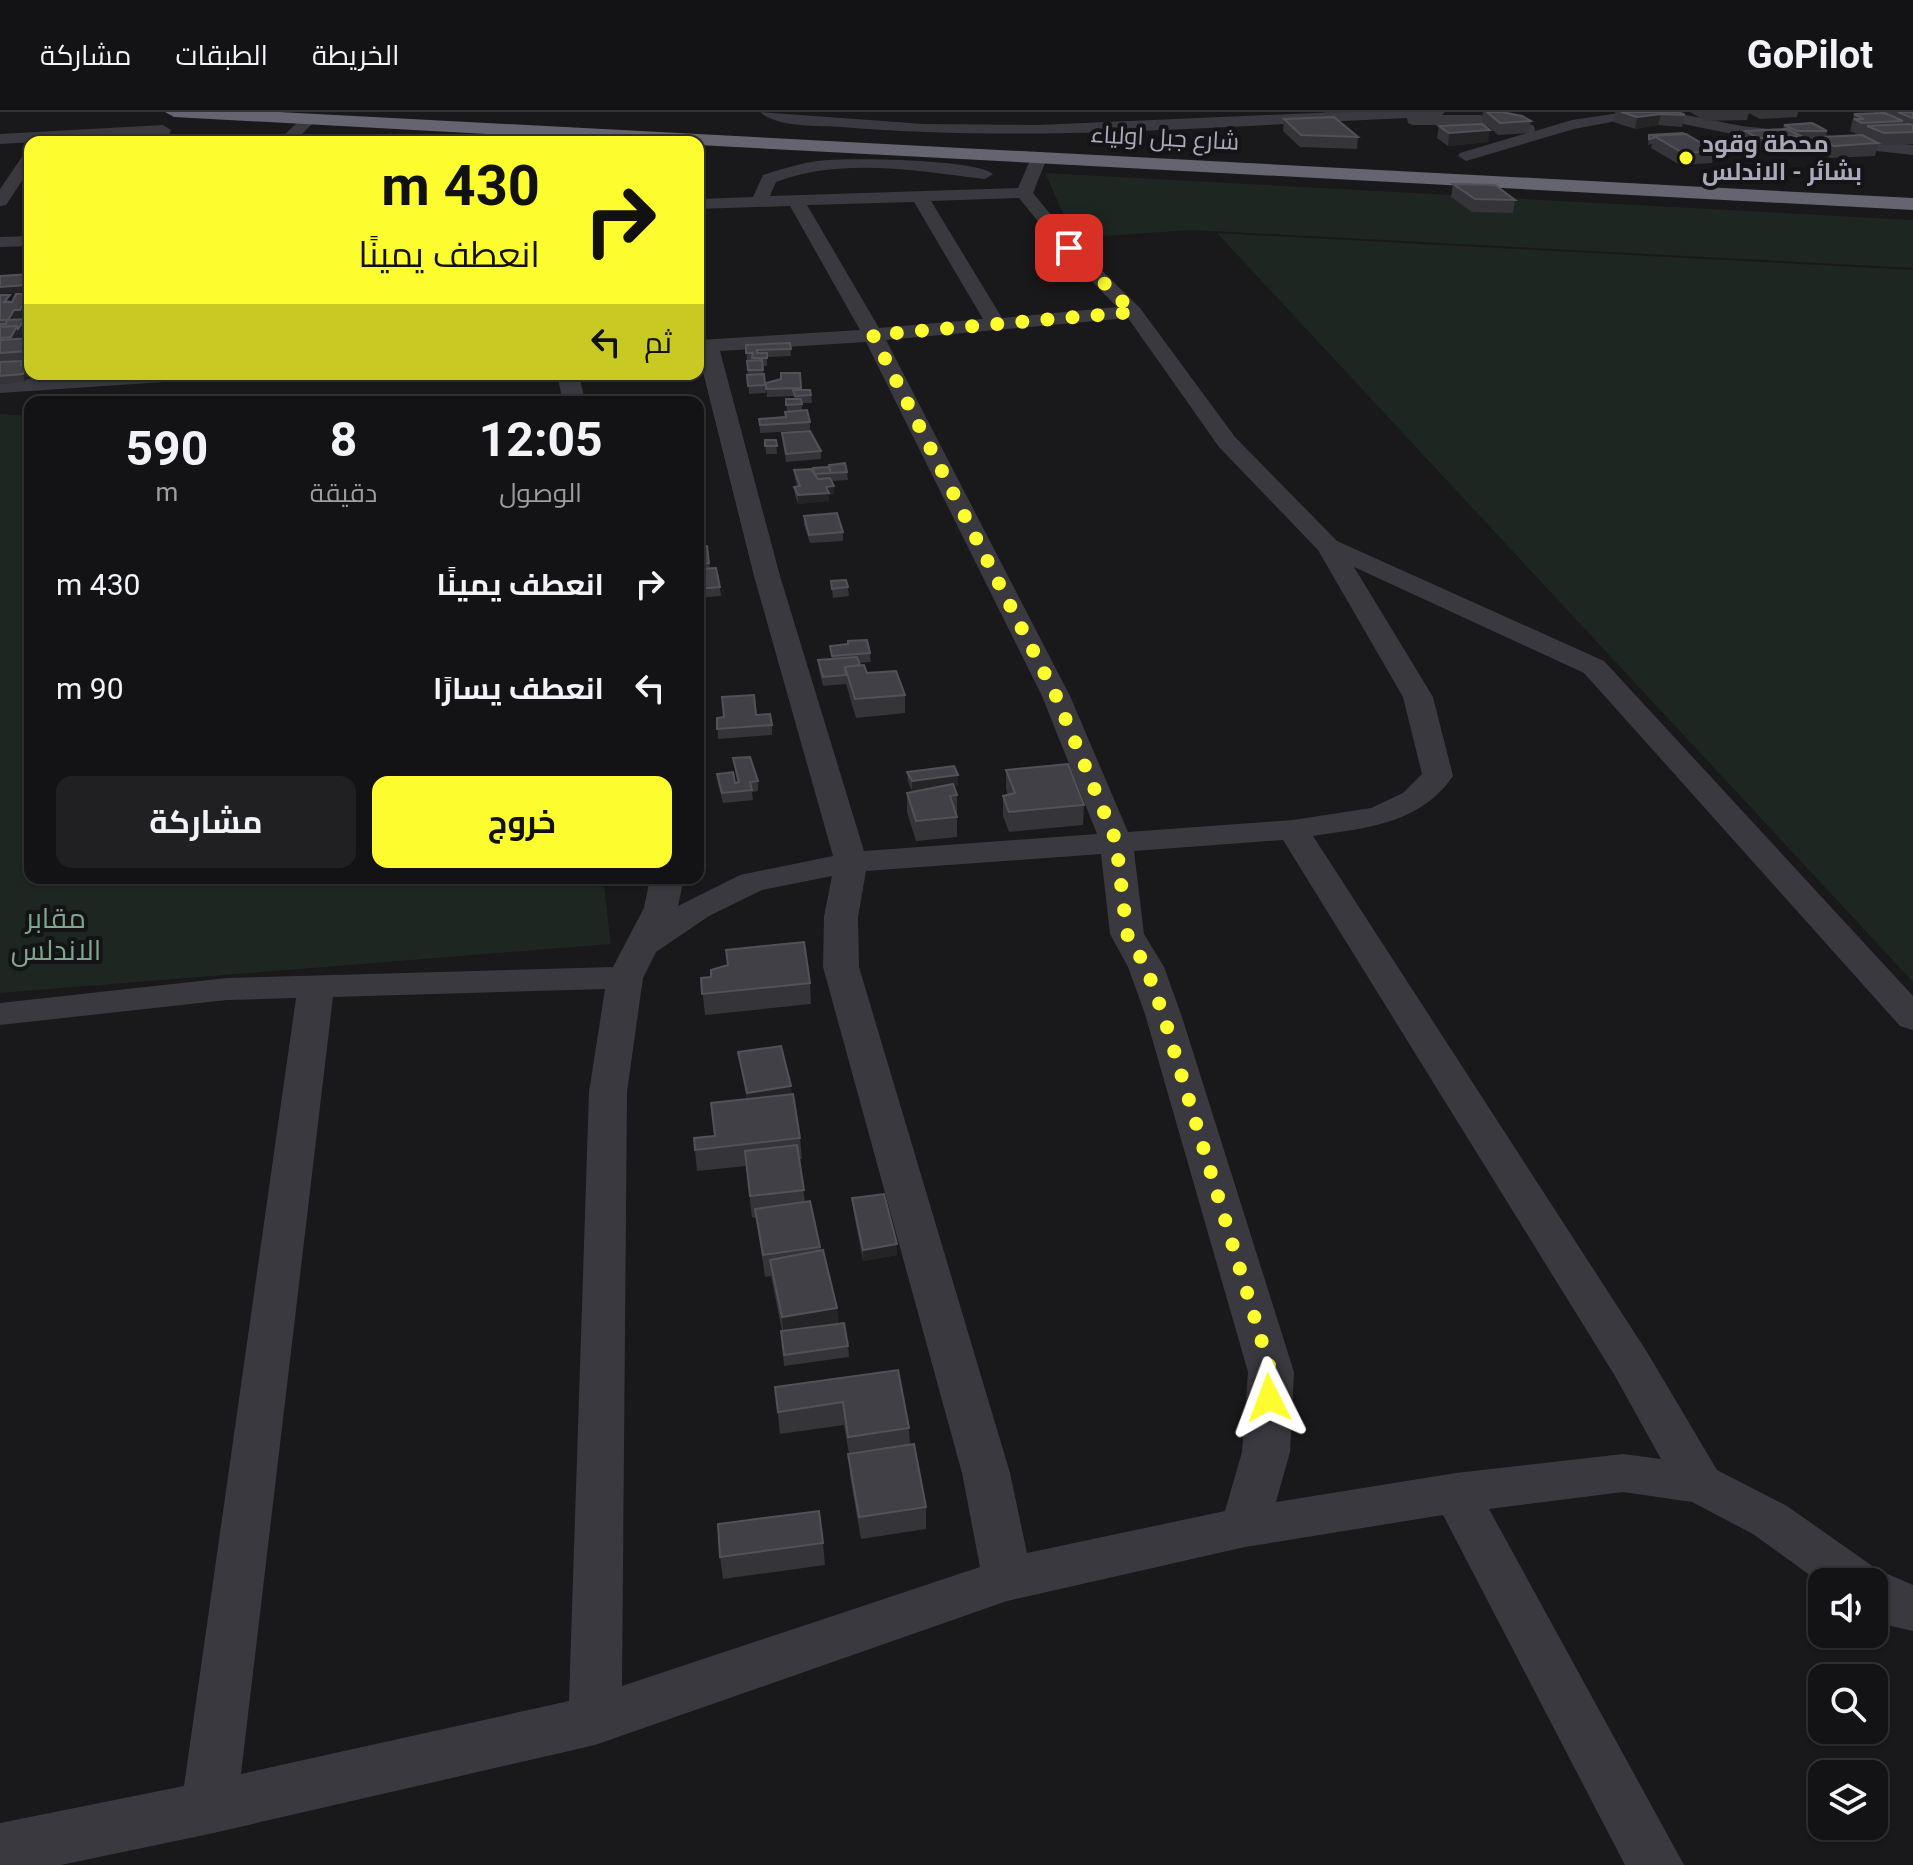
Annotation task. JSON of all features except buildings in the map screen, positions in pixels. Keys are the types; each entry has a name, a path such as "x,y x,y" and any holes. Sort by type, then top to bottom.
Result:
{"highway":[{"name":"شارع جبل اولياء","path":"174,112 512,136"},
{"name":"شارع جبل اولياء","path":"425,112 944,134 1429,164 1465,158 1913,189"},
{"name":"شارع جبل اولياء","path":"704,151 1022,176 1332,173 1913,204"},
{"path":"1332,173 1353,160"},
{"path":"1399,177 1429,164"}],"street":[{"path":"768,112 792,118 944,134 1106,128 1304,115 1377,123 1479,120 1549,132"},
{"path":"937,112 944,134"},
{"path":"1377,123 1438,112"},
{"path":"1465,158 1572,125 1640,112"},
{"path":"1648,112 1742,131 1913,150"},
{"path":"291,136 308,120"},
{"path":"0,139 41,133 163,130 161,136"},
{"path":"759,202 769,179 791,170 828,164 1022,176"},
{"path":"0,201 24,166"},
{"path":"704,204 919,195 1022,176"},
{"path":"0,1014 227,989 316,986 631,963 697,909 752,882 851,862 1293,830 1379,816 1414,800 1438,776 1418,697 1328,546 1227,442 1133,312 1069,248 1022,176"},
{"path":"919,195 996,324"},
{"path":"796,201 873,335 1056,696 1116,841 1127,934 1146,967 1163,1014 1271,1372 1266,1452 1245,1527"},
{"path":"0,242 24,241"},
{"path":"704,346 873,335 1133,312"},
{"path":"704,350 851,862 841,917 841,967 986,1473 1007,1579"},
{"path":"0,387 43,380"},
{"path":"1328,546 1594,667 1913,1018"},
{"path":"1293,830 1631,1364 1700,1484"},
{"path":"595,1720 608,1092 631,963 661,908 666,884"},
{"path":"209,1808 316,986"},
{"path":"0,1850 209,1808 595,1720 1007,1579 1245,1527 1456,1493 1623,1473 1700,1484 1770,1520 1839,1568"},
{"path":"1456,1493 1655,1865"}],"green space":[{"path":"1045,173 1913,220 1913,268 1192,230 1074,238"},
{"path":"1217,233 1913,270 1913,982"},
{"name":"مقابر الاندلس","path":"0,414 24,416 24,884 604,884 611,944 0,993"}],"place":[{"name":"محطة وقود بشائر - الاندلس","path":"1686,158"}],"route":[{"path":"1069,248 1133,312 873,335 1056,696 1116,841 1127,934 1146,967 1192,1107 1271,1372 1269,1398"}]}
